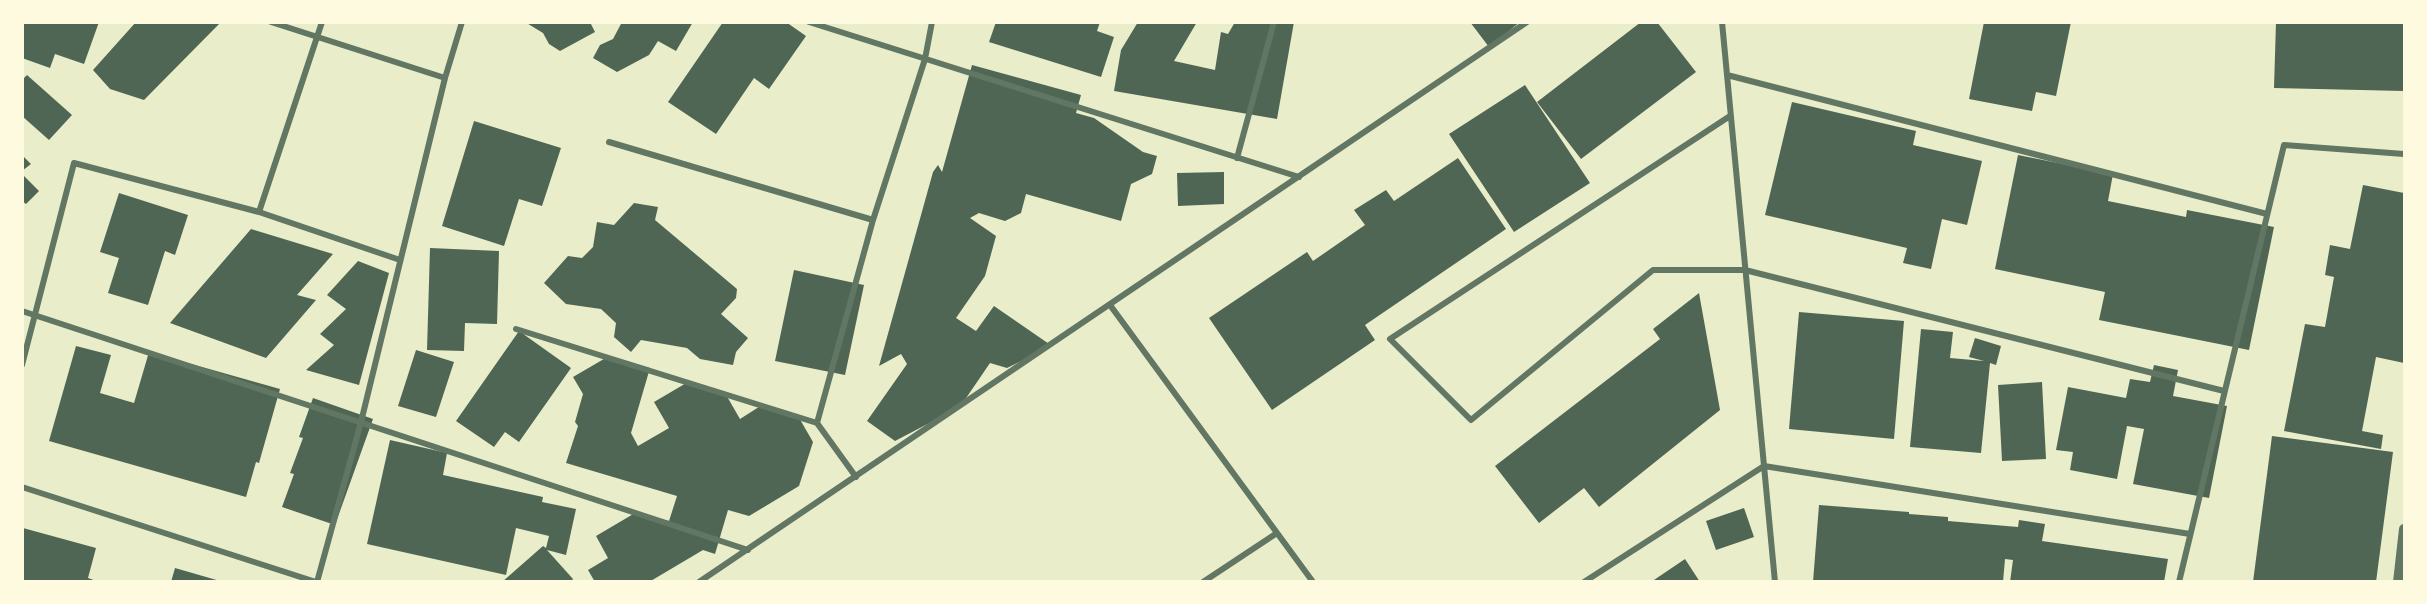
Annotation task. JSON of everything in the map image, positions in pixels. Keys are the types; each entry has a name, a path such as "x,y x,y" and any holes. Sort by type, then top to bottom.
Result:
{"street":[{"path":"271,22 445,78"},
{"path":"260,212 321,22"},
{"path":"22,487 316,582 361,422 445,78 462,22"},
{"path":"809,22 1299,177"},
{"path":"817,423 873,220 925,59 932,22"},
{"path":"1237,158 1274,22"},
{"path":"699,582 1527,22"},
{"path":"1722,22 1774,582"},
{"path":"1726,75 2267,214"},
{"path":"1730,116 1390,339 1471,420 1653,270 1745,270 2224,391"},
{"path":"609,142 873,220"},
{"path":"2179,582 2284,145 2404,154"},
{"path":"22,365 74,163 260,212 400,260"},
{"path":"1110,305 1313,582"},
{"path":"22,311 748,550"},
{"path":"516,329 817,423 856,477"},
{"path":"1584,582 1764,466 2190,534"},
{"path":"2398,582 2404,529"},
{"path":"1203,582 1277,533"}],"building":[{"path":"22,22 99,22 84,64 55,54 50,68 22,58"},
{"path":"136,22 221,22 144,100 110,89 93,70"},
{"path":"525,22 590,22 595,32 560,51 549,44 543,33"},
{"path":"622,22 693,22 676,51 658,41 649,55 617,72 593,58 600,45 613,39"},
{"path":"723,22 786,22 806,36 769,89 754,78 716,134 668,102"},
{"path":"996,22 1100,22 1097,31 1114,37 1101,77 989,42"},
{"path":"1138,22 1197,22 1174,61 1215,70 1221,32 1228,34 1235,22 1294,22 1277,119 1114,91 1121,50"},
{"path":"1470,22 1520,22 1489,47"},
{"path":"1641,22 1657,22 1696,72 1581,159 1537,102"},
{"path":"1984,22 2071,22 2056,96 2036,92 2032,111 1969,99"},
{"path":"2276,22 2404,22 2404,91 2274,88"},
{"path":"972,65 1081,95 1076,113 1094,118 1143,152 1157,156 1152,174 1131,184 1121,221 1026,194 1021,213 1005,221 979,213 970,218 996,236 985,276 956,318 976,331 994,306 1052,346 1007,368 990,363 960,407 895,441 867,421 907,364 901,354 879,366 933,172 938,165 942,172"},
{"path":"27,75 72,115 49,140 22,116 22,80"},
{"path":"1525,85 1590,183 1514,232 1449,134"},
{"path":"1792,102 1916,131 1913,145 1982,161 1967,225 1942,219 1931,269 1903,263 1907,248 1765,215"},
{"path":"474,121 561,148 542,206 519,199 504,246 442,226"},
{"path":"22,155 31,164 22,171"},
{"path":"2018,155 2113,174 2108,201 2186,217 2187,210 2274,227 2249,350 2099,320 2105,292 1995,269"},
{"path":"1458,158 1506,229 1365,325 1375,340 1272,410 1209,318 1307,252 1313,261 1365,225 1354,210 1386,190 1394,201"},
{"path":"1224,172 1224,204 1178,206 1177,173"},
{"path":"22,174 39,191 26,204 22,201"},
{"path":"2363,185 2404,193 2404,363 2376,357 2362,431 2383,435 2381,449 2284,431 2305,324 2325,327 2334,277 2325,275 2330,245 2350,249"},
{"path":"119,193 188,215 175,255 165,251 148,305 108,293 119,258 100,252"},
{"path":"634,203 658,207 655,220 737,289 736,298 721,314 748,338 736,352 733,365 700,359 687,348 641,340 631,352 614,337 616,323 601,309 566,304 544,283 568,256 582,258 593,247 597,222 614,225"},
{"path":"251,229 333,254 297,295 316,300 266,358 170,323"},
{"path":"430,248 499,251 497,324 465,323 464,351 427,350"},
{"path":"358,261 389,273 359,385 306,370 334,345 320,334 346,309 327,295"},
{"path":"794,270 864,285 845,375 775,361"},
{"path":"1699,293 1720,410 1599,507 1584,488 1539,523 1495,466 1660,339 1653,329"},
{"path":"1799,312 1904,321 1894,439 1789,429"},
{"path":"1921,329 1953,332 1950,358 1984,361 1969,357 1975,338 2001,346 1996,365 1990,363 1981,453 1910,447"},
{"path":"519,331 571,368 519,442 505,432 494,447 456,421"},
{"path":"76,346 111,355 100,393 134,403 149,352 280,389 259,463 256,462 246,497 49,441"},
{"path":"416,350 454,362 436,417 398,406"},
{"path":"609,356 650,368 631,433 638,446 669,428 654,402 688,382 725,393 740,419 762,405 798,416 813,442 799,486 749,516 728,510 715,554 703,550 649,582 595,582 588,570 608,558 596,536 635,513 669,521 677,496 566,463 578,426 575,422 583,394 573,377"},
{"path":"2154,365 2178,370 2173,396 2227,406 2209,498 2133,484 2144,429 2127,426 2117,479 2070,470 2073,452 2056,450 2068,387 2126,398 2130,379 2150,382"},
{"path":"2042,382 2046,459 2002,461 1998,385"},
{"path":"313,398 373,419 335,525 282,507 294,474 290,473 303,438 299,437"},
{"path":"2272,436 2393,452 2376,582 2253,582"},
{"path":"390,440 447,453 443,475 543,497 542,502 576,509 566,555 547,550 573,579 571,582 502,582 543,546 546,548 549,536 516,528 506,575 367,544"},
{"path":"1819,505 1909,512 1909,514 1948,517 1948,521 2018,527 2019,520 2045,524 2042,541 2168,559 2164,582 2010,582 2013,560 2005,559 2003,582 1813,582"},
{"path":"1744,508 1754,537 1716,550 1706,521"},
{"path":"23,528 96,548 88,578 99,582 22,582"},
{"path":"1685,559 1700,582 1651,582"},
{"path":"175,568 220,581 220,582 171,582"}]}
